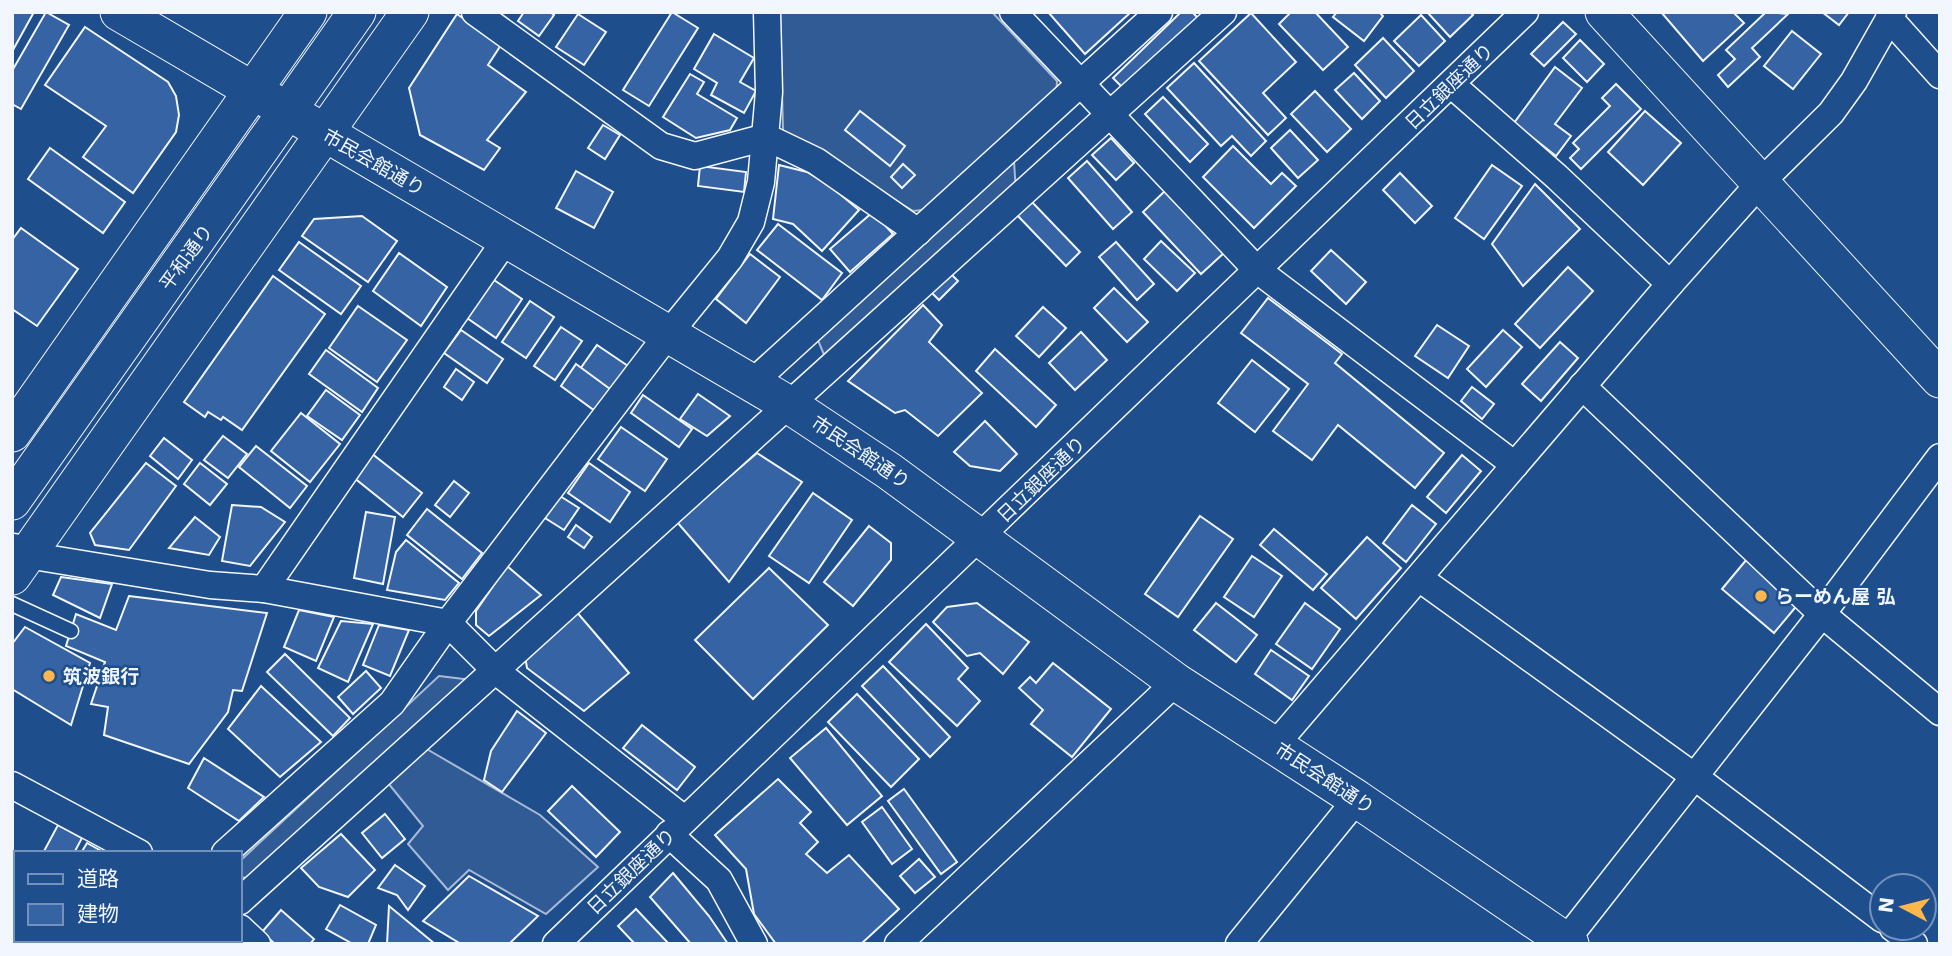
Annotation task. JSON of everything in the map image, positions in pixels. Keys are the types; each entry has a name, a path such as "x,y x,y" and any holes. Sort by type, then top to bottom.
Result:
{"street":[{"name":"市民会館通り","path":"119,12 791,406 981,537 1176,682 1357,799 1566,943"},
{"path":"12,433 308,12"},
{"name":"平和通り","path":"12,501 358,12"},
{"path":"410,12 17,559 210,585 264,589 448,623 496,671 677,826 719,880 754,944"},
{"path":"475,12 662,146 695,156 766,137 816,161 918,232"},
{"path":"227,851 391,703 448,623 668,333 730,258 751,222 761,182 769,92 767,12"},
{"path":"1013,12 1256,269 1515,465"},
{"path":"753,382 1159,12"},
{"path":"242,899 791,406 1223,12"},
{"name":"日立銀座通り","path":"556,944 1525,12"},
{"path":"1604,12 1940,379"},
{"path":"1275,745 1670,284 1759,184 1831,113 1854,81 1891,15 1940,75"},
{"path":"1452,85 1557,177 1670,284"},
{"path":"264,589 507,238"},
{"path":"1582,386 1822,614 1940,712"},
{"path":"1566,943 1822,614 1940,457"},
{"path":"1419,578 1695,777 1868,908"},
{"path":"898,944 1176,682"},
{"path":"12,785 135,851"},
{"path":"1239,944 1357,799"},
{"path":"242,930 257,944"}],"lane":[{"path":"12,604 71,631"}],"shaded area":[{"path":"780,12 992,12 1057,81 1056,98 932,209 913,211 783,131"},
{"path":"1014,161 1016,192 825,357 817,338"},
{"path":"439,676 472,680 254,879 242,877 242,859"},
{"path":"425,748 540,815 598,867 546,914 469,870 448,890 408,844 423,826 388,783"}],"building":[{"path":"12,12 34,12 13,50 12,50"},
{"path":"46,12 69,25 21,109 12,104 12,71"},
{"path":"524,12 550,12 554,15 539,36 518,21"},
{"path":"672,12 698,28 649,106 623,90"},
{"path":"1048,12 1131,12 1085,54"},
{"path":"1181,12 1192,12 1200,20 1127,92 1113,78"},
{"path":"1291,12 1315,12 1348,47 1323,70 1279,24"},
{"path":"1337,12 1379,12 1383,16 1364,41 1333,17"},
{"path":"1427,12 1470,12 1473,15 1450,37"},
{"path":"1661,12 1733,12 1744,23 1703,61"},
{"path":"1766,12 1788,14 1752,48 1760,57 1728,87 1718,75 1735,59 1726,50"},
{"path":"1822,12 1849,12 1839,25"},
{"path":"1251,13 1296,62 1263,93 1286,118 1268,135 1199,61"},
{"path":"457,14 501,45 488,65 526,92 487,140 500,148 484,170 420,135 409,88"},
{"path":"578,14 606,32 584,65 556,47"},
{"path":"1421,15 1445,41 1419,66 1394,41"},
{"path":"1563,22 1576,34 1544,66 1531,54"},
{"path":"85,27 168,82 176,96 179,115 176,132 133,193 83,157 106,126 45,85"},
{"path":"1792,31 1821,54 1793,89 1764,66"},
{"path":"714,34 754,58 740,82 756,91 744,113 711,95 717,83 694,69"},
{"path":"1383,38 1414,71 1386,98 1355,65"},
{"path":"1580,40 1604,64 1587,82 1563,58"},
{"path":"1194,63 1266,141 1251,156 1232,136 1221,146 1167,88"},
{"path":"1555,67 1582,88 1555,124 1571,136 1556,156 1514,123"},
{"path":"1354,73 1380,101 1362,119 1335,90"},
{"path":"690,74 704,82 697,94 737,118 730,130 696,138 663,117"},
{"path":"1616,84 1641,109 1581,169 1570,158 1579,149 1573,143 1610,106 1602,98"},
{"path":"1315,91 1351,129 1327,152 1291,114"},
{"path":"1163,97 1208,144 1190,162 1145,114"},
{"path":"860,111 905,146 890,166 845,130"},
{"path":"1645,111 1681,143 1643,185 1608,152"},
{"path":"603,125 620,135 605,159 588,148"},
{"path":"1290,130 1318,160 1298,178 1271,148"},
{"path":"1111,138 1134,163 1116,180 1092,155"},
{"path":"1233,146 1271,184 1282,173 1296,186 1254,228 1203,177"},
{"path":"50,148 125,202 103,233 28,179"},
{"path":"1087,161 1132,212 1113,229 1068,178"},
{"path":"903,164 915,175 902,188 891,177"},
{"path":"779,165 807,172 829,185 859,210 822,251 793,224 773,219"},
{"path":"1492,165 1522,186 1484,239 1455,218"},
{"path":"700,166 746,172 744,192 698,186"},
{"path":"576,171 613,192 594,228 556,208"},
{"path":"1400,173 1432,206 1415,223 1383,190"},
{"path":"1535,184 1580,229 1523,286 1492,244"},
{"path":"1167,189 1225,252 1201,274 1143,212"},
{"path":"1031,201 1080,252 1066,266 1017,215"},
{"path":"873,212 893,234 850,272 830,249"},
{"path":"362,216 397,241 368,282 302,236 314,219"},
{"path":"778,224 842,273 822,300 757,250"},
{"path":"21,228 78,269 37,326 12,309 12,240"},
{"path":"1161,241 1195,273 1177,291 1144,259"},
{"path":"299,242 361,286 341,314 279,270"},
{"path":"1116,242 1154,284 1137,300 1099,257"},
{"path":"1331,250 1366,282 1346,304 1311,271"},
{"path":"399,253 447,287 421,326 373,291"},
{"path":"750,254 780,277 746,323 716,299"},
{"path":"1568,267 1593,291 1540,348 1515,324"},
{"path":"950,273 958,281 939,300 931,292"},
{"path":"273,276 325,314 242,430 223,417 221,420 208,412 205,417 184,402"},
{"path":"494,280 522,299 496,338 467,318"},
{"path":"1114,288 1148,322 1127,342 1094,308"},
{"path":"1268,298 1342,354 1335,363 1444,453 1415,488 1338,425 1312,460 1273,431 1308,384 1241,333"},
{"path":"530,301 554,317 526,358 502,342"},
{"path":"923,305 942,325 929,342 982,393 938,436 905,410 895,413 848,381"},
{"path":"358,306 407,340 377,382 329,348"},
{"path":"1043,307 1066,328 1039,357 1016,336"},
{"path":"1437,325 1469,346 1448,378 1415,356"},
{"path":"561,327 582,341 555,380 534,366"},
{"path":"461,330 503,359 487,383 444,353"},
{"path":"1503,330 1522,347 1486,387 1467,369"},
{"path":"1081,332 1107,360 1075,390 1049,363"},
{"path":"1560,342 1578,358 1541,401 1522,384"},
{"path":"597,345 628,366 597,411 566,389"},
{"path":"995,349 1056,405 1036,427 976,371"},
{"path":"326,350 378,388 362,412 309,374"},
{"path":"1252,360 1289,389 1255,432 1218,403"},
{"path":"576,364 610,389 595,411 561,386"},
{"path":"456,369 474,382 462,400 444,387"},
{"path":"1472,387 1494,404 1482,419 1461,401"},
{"path":"326,390 360,415 342,440 307,416"},
{"path":"698,394 730,416 707,436 680,419"},
{"path":"643,395 692,429 679,447 631,413"},
{"path":"301,413 340,444 310,482 271,451"},
{"path":"985,421 1017,454 1000,471 970,466 954,452"},
{"path":"621,427 667,459 645,491 598,459"},
{"path":"223,436 247,454 228,478 204,460"},
{"path":"164,438 192,460 178,479 150,456"},
{"path":"256,446 307,486 290,508 239,467"},
{"path":"371,453 422,493 403,517 353,477"},
{"path":"757,453 802,482 729,582 677,522"},
{"path":"1462,455 1481,471 1446,513 1427,497"},
{"path":"146,463 176,486 129,550 95,545 90,533"},
{"path":"200,463 227,484 210,505 184,484"},
{"path":"589,463 630,492 610,522 568,493"},
{"path":"454,481 469,493 450,517 435,505"},
{"path":"813,493 852,520 809,583 769,556"},
{"path":"560,496 579,508 564,530 545,518"},
{"path":"232,505 261,507 285,522 250,566 222,561"},
{"path":"1412,505 1436,524 1406,562 1383,543"},
{"path":"427,509 482,553 462,579 407,535"},
{"path":"366,512 395,517 383,584 354,578"},
{"path":"1200,516 1233,539 1178,617 1145,594"},
{"path":"195,517 220,537 209,555 169,548"},
{"path":"576,525 592,537 584,548 568,537"},
{"path":"869,526 891,543 891,560 853,606 824,582"},
{"path":"1274,529 1327,574 1313,590 1260,545"},
{"path":"1367,537 1401,568 1356,619 1321,588"},
{"path":"406,540 459,583 445,600 387,590 396,552"},
{"path":"1252,556 1282,576 1254,617 1224,597"},
{"name":"らーめん屋 弘","path":"1747,559 1799,603 1774,633 1722,589"},
{"path":"507,566 541,595 489,636 476,625 476,611"},
{"path":"769,568 828,625 753,699 695,640"},
{"path":"61,577 112,584 100,618 53,595"},
{"path":"129,596 267,613 242,691 233,690 228,712 189,764 104,735 108,707 91,704 105,662 66,646 76,614 116,630"},
{"path":"977,603 1029,642 1003,674 980,653 967,656 933,622 947,607"},
{"path":"1216,603 1257,635 1236,662 1194,630"},
{"path":"1305,603 1340,629 1312,669 1276,644"},
{"path":"299,610 334,617 316,661 284,647"},
{"path":"575,610 629,673 584,711 527,668 525,656"},
{"path":"341,621 373,624 348,682 318,668"},
{"path":"926,624 968,668 958,679 980,701 957,726 889,662"},
{"path":"379,625 409,630 390,676 363,665"},
{"name":"筑波銀行","path":"25,627 90,663 71,725 12,689 12,644"},
{"path":"1271,650 1309,676 1292,700 1255,674"},
{"path":"285,654 350,718 333,736 267,672"},
{"path":"1053,663 1111,709 1072,757 1031,724 1043,710 1019,688 1030,677 1036,683"},
{"path":"883,666 950,737 930,757 862,686"},
{"path":"366,671 381,688 353,714 338,697"},
{"path":"261,686 321,742 280,777 228,729"},
{"path":"857,694 919,759 891,787 828,722"},
{"path":"517,711 546,733 502,792 484,780 491,751"},
{"path":"642,725 695,767 677,790 623,748"},
{"path":"826,728 882,796 847,825 790,758"},
{"path":"204,758 264,797 239,821 188,788"},
{"path":"778,779 811,812 800,823 818,842 806,854 827,873 849,855 899,909 861,944 776,944 754,914 746,869 715,835"},
{"path":"572,786 620,832 596,857 548,811"},
{"path":"904,789 957,862 941,874 888,801"},
{"path":"882,807 912,849 892,864 862,822"},
{"path":"385,814 405,839 382,858 362,833"},
{"path":"58,825 82,838 75,851 44,851"},
{"path":"341,834 375,870 348,897 319,887 301,868"},
{"path":"87,843 101,851 82,851"},
{"path":"919,859 935,877 915,893 900,876"},
{"path":"395,865 425,886 408,910 397,895 378,888"},
{"path":"673,873 709,916 728,944 691,944 650,897"},
{"path":"469,876 538,916 509,944 461,944 423,921"},
{"path":"340,905 376,925 368,944 353,944 326,929"},
{"path":"389,906 435,944 387,944"},
{"path":"636,909 669,944 635,944 618,926"},
{"path":"281,910 314,939 310,944 275,944 262,932"},
{"path":"14,933 14,942 81,942 80,944 12,944"}],"place":[{"name":"らーめん屋 弘","path":"1761,596"},
{"name":"筑波銀行","path":"49,676"}]}
